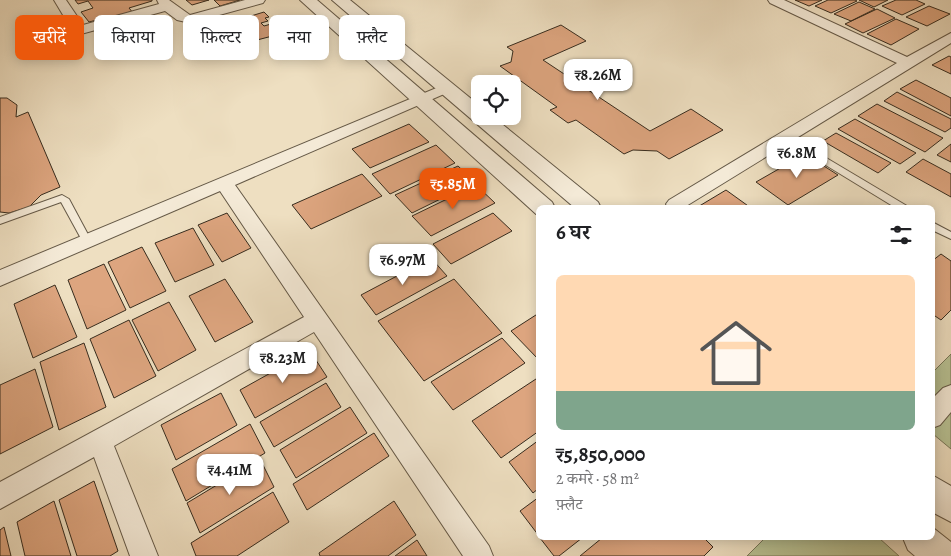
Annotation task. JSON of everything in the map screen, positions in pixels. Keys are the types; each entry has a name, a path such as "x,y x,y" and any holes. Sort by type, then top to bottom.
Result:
{"street":[{"path":"60,0 77,27 81,30 165,3 182,17 190,19 204,17 259,0"},
{"path":"308,0 541,205"},
{"path":"340,0 586,205"},
{"path":"774,0 908,63"},
{"path":"675,204 951,37"},
{"path":"0,278 446,88"},
{"path":"224,183 479,556"},
{"path":"0,496 318,320"},
{"path":"935,414 951,395"},
{"path":"100,441 144,556"},
{"path":"935,493 951,506"},
{"path":"922,540 941,556"}],"lane":[{"path":"786,137 899,205"},
{"path":"0,220 62,198 66,201 87,242"},
{"path":"935,227 951,236"}],"green space":[{"path":"951,354 951,449 935,436 935,370"},
{"path":"763,540 881,540 899,556 747,556"}],"building":[{"path":"75,0 152,0 129,8 134,14 94,15 94,21 89,22 81,12 93,8 88,1 78,4"},
{"path":"186,0 209,0 192,5"},
{"path":"214,0 240,0 220,6"},
{"path":"795,0 822,0 809,6"},
{"path":"828,0 857,1 831,13 815,6"},
{"path":"859,0 888,0 874,7"},
{"path":"896,0 916,0 925,4 902,15 882,6"},
{"path":"859,2 875,9 851,21 834,14"},
{"path":"929,6 950,14 927,26 906,17"},
{"path":"877,9 895,18 863,33 845,24"},
{"path":"264,12 269,17 265,18 268,21 261,23 264,26 269,25 269,37 259,39 259,15 254,15"},
{"path":"896,19 919,29 891,45 867,34"},
{"path":"561,25 586,41 543,60 650,131 691,109 723,130 669,159 657,151 633,150 624,154 576,120 568,123 550,110 557,107 521,81 521,75 513,75 500,66 511,62 513,51 507,47"},
{"path":"949,56 951,57 951,74 932,65"},
{"path":"916,80 951,98 951,116 900,89"},
{"path":"897,92 951,119 951,128 945,132 884,101"},
{"path":"0,98 7,98 17,105 16,117 28,112 60,187 41,195 29,207 9,213 0,212"},
{"path":"877,104 943,138 925,152 858,116"},
{"path":"855,119 916,153 900,164 838,129"},
{"path":"409,124 429,142 370,168 352,149"},
{"path":"836,133 891,163 878,173 823,141"},
{"path":"951,144 951,162 937,155"},
{"path":"436,145 455,163 390,194 372,174"},
{"path":"805,154 838,175 788,205 756,182"},
{"path":"923,159 951,174 951,197 906,172"},
{"path":"458,166 475,182 412,213 395,195"},
{"path":"362,174 382,196 311,229 292,205"},
{"path":"476,185 495,203 431,236 412,216"},
{"path":"726,190 747,205 701,205"},
{"path":"227,213 251,248 222,262 198,225"},
{"path":"493,213 512,231 451,264 433,244"},
{"path":"193,228 214,265 175,282 155,243"},
{"path":"142,247 166,291 130,308 108,262"},
{"path":"941,254 951,261 951,310 941,320 935,316 935,259"},
{"path":"431,258 447,276 376,315 361,295"},
{"path":"104,264 126,310 87,329 68,280"},
{"path":"225,279 253,322 215,342 189,296"},
{"path":"454,279 502,333 424,381 378,321"},
{"path":"55,285 77,337 33,358 14,304"},
{"path":"169,302 196,350 158,371 132,320"},
{"path":"536,315 536,357 511,331"},
{"path":"129,320 156,376 114,398 90,339"},
{"path":"502,338 525,363 453,410 431,382"},
{"path":"84,343 106,407 59,430 40,362"},
{"path":"310,351 327,377 255,418 240,390"},
{"path":"35,369 53,427 0,454 0,385"},
{"path":"536,379 536,433 501,458 472,421"},
{"path":"326,383 341,407 274,447 260,422"},
{"path":"221,393 237,425 176,460 161,425"},
{"path":"350,407 367,433 296,478 280,450"},
{"path":"250,424 265,453 186,501 172,469"},
{"path":"374,433 389,456 307,510 293,484"},
{"path":"536,442 536,490 533,493 509,462"},
{"path":"260,459 274,487 200,533 187,503"},
{"path":"94,481 118,551 110,556 77,556 59,500"},
{"path":"273,492 289,522 237,556 196,556 191,543"},
{"path":"536,499 536,532 520,511"},
{"path":"54,501 71,556 25,556 17,522"},
{"path":"394,501 416,535 388,556 320,556 319,553"},
{"path":"4,527 11,556 0,556 0,530"},
{"path":"417,540 427,556 395,556"},
{"path":"542,540 579,540 559,556 554,556"},
{"path":"600,540 706,540 713,547 704,556 580,556"}]}
